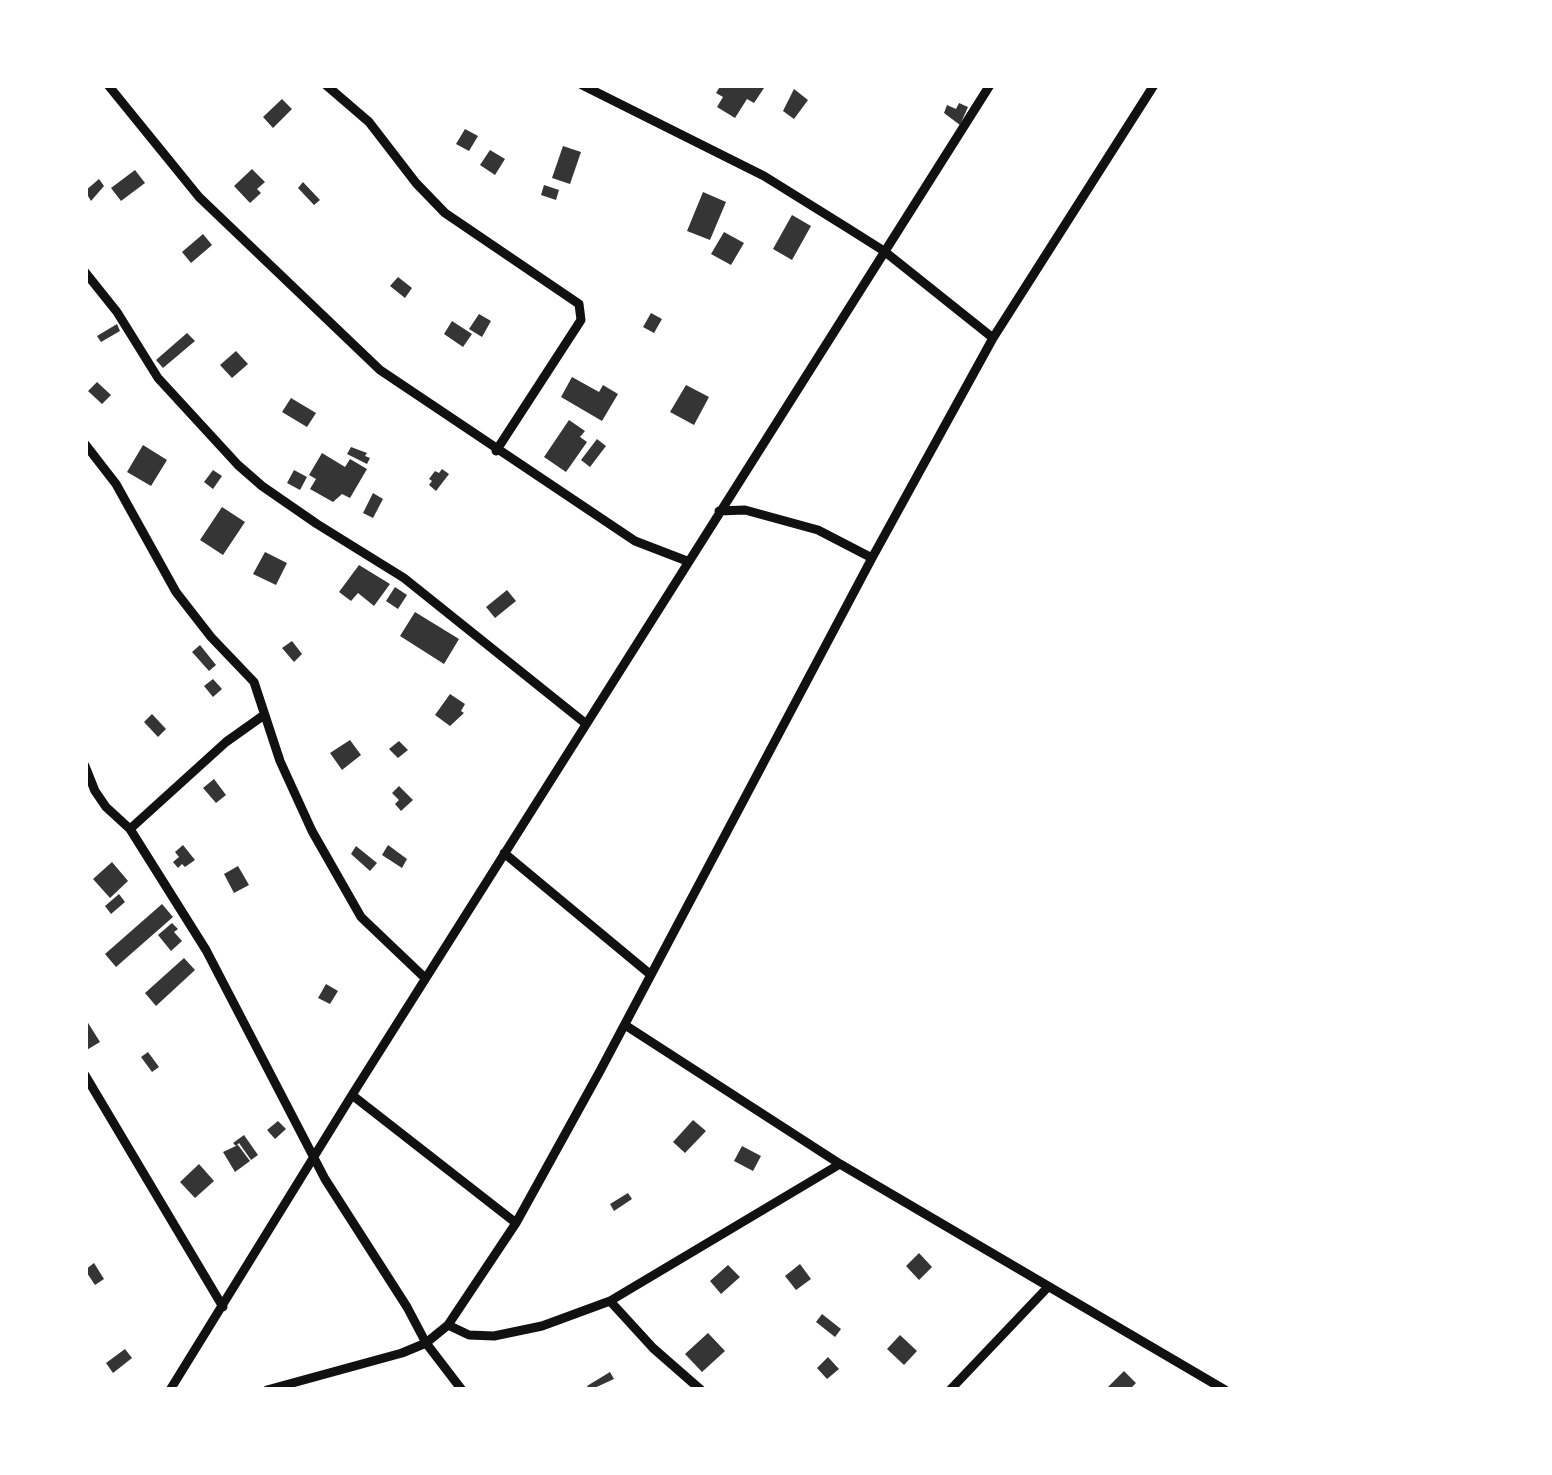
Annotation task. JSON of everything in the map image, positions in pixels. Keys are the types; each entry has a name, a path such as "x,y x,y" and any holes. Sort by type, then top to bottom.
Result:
{"street":[{"path":"108,85 199,197 346,340 393,379 635,541 688,561"},
{"path":"326,85 369,122 416,183 445,213 579,304 581,320 496,451"},
{"path":"582,85 764,176 884,251 993,338"},
{"path":"267,1390 402,1353 426,1343 448,1325 516,1223 625,1026 993,338 1154,85"},
{"path":"170,1390 987,86"},
{"path":"85,272 117,312 158,378 238,465 317,524 404,578 585,724"},
{"path":"85,444 124,498 176,592 211,637 254,682 280,761 312,831 361,916 426,978"},
{"path":"719,511 745,510 818,530 872,558"},
{"path":"130,828 226,742 264,716"},
{"path":"85,766 95,791 106,807 130,828 229,990 313,1158 358,1235 407,1307 426,1343 462,1390"},
{"path":"504,853 651,975"},
{"path":"625,1026 840,1164 1225,1390"},
{"path":"85,1075 224,1307"},
{"path":"352,1094 516,1223"},
{"path":"448,1325 469,1335 494,1336 542,1326 610,1301 840,1164"},
{"path":"950,1390 1048,1287"},
{"path":"610,1301 701,1390"}],"building":[{"path":"721,85 766,85 754,103 747,99 735,118 717,107 723,97 716,93"},
{"path":"794,89 808,100 794,119 783,111"},
{"path":"282,99 292,109 273,128 263,117"},
{"path":"959,103 968,107 960,125 944,113 947,105 956,109"},
{"path":"465,129 478,136 469,151 456,144"},
{"path":"563,146 581,152 570,184 552,178"},
{"path":"490,150 505,159 495,175 480,165"},
{"path":"252,169 265,182 257,189 261,193 250,203 234,186"},
{"path":"135,170 145,183 121,201 111,188"},
{"path":"99,179 104,186 91,201 85,191"},
{"path":"303,182 320,200 314,205 298,188"},
{"path":"544,185 559,190 556,200 541,195"},
{"path":"703,192 726,202 710,240 687,231"},
{"path":"792,215 811,226 792,260 773,249"},
{"path":"724,232 744,243 731,265 711,254"},
{"path":"203,234 212,245 191,263 182,252"},
{"path":"398,277 412,288 405,298 390,286"},
{"path":"651,313 662,319 654,333 643,327"},
{"path":"479,314 491,321 482,337 469,329"},
{"path":"452,321 472,334 463,347 444,334"},
{"path":"117,324 120,331 101,342 97,336"},
{"path":"187,333 195,341 163,368 156,360"},
{"path":"236,351 248,364 232,378 220,365"},
{"path":"572,377 599,392 603,385 618,394 602,421 561,397"},
{"path":"97,382 111,395 102,404 88,391"},
{"path":"686,385 709,397 694,425 670,412"},
{"path":"291,398 316,413 307,427 282,412"},
{"path":"569,420 585,431 580,437 587,442 566,472 544,457"},
{"path":"597,439 606,446 590,467 581,460"},
{"path":"143,445 167,460 151,486 127,472"},
{"path":"351,447 367,453 367,464 347,454"},
{"path":"322,453 345,467 350,459 367,469 350,498 342,494 333,502 310,489 316,479 309,475"},
{"path":"442,469 449,474 436,491 429,485 429,479"},
{"path":"213,470 222,476 213,489 204,482"},
{"path":"294,470 307,477 300,490 287,483"},
{"path":"373,493 383,499 373,518 363,513"},
{"path":"222,507 245,522 223,555 200,540"},
{"path":"265,552 287,563 276,585 253,574"},
{"path":"359,565 390,584 374,606 358,593 351,601 339,592"},
{"path":"395,587 407,595 398,609 386,601"},
{"path":"507,590 516,601 495,618 486,607"},
{"path":"415,612 459,639 444,664 400,636"},
{"path":"292,641 302,654 294,662 282,648"},
{"path":"200,645 216,665 209,671 192,652"},
{"path":"213,679 222,689 213,697 204,686"},
{"path":"450,694 465,704 461,711 464,713 450,726 435,715"},
{"path":"152,714 166,729 158,737 144,722"},
{"path":"350,740 361,755 342,770 330,753"},
{"path":"399,741 408,750 398,758 389,749"},
{"path":"214,779 226,795 216,803 203,788"},
{"path":"399,786 413,800 401,811 395,804 399,800 392,793"},
{"path":"183,845 195,860 178,868 173,862 179,857 175,852"},
{"path":"388,845 407,859 402,868 382,855"},
{"path":"356,846 377,863 370,871 351,854"},
{"path":"112,862 128,881 110,898 93,879"},
{"path":"238,866 249,885 234,893 224,874"},
{"path":"119,894 125,902 111,914 105,906"},
{"path":"162,904 173,917 116,967 105,954"},
{"path":"172,923 182,941 171,951 158,935"},
{"path":"184,958 195,970 156,1006 145,993"},
{"path":"326,984 338,991 330,1004 318,998"},
{"path":"85,1018 100,1042 85,1051"},
{"path":"148,1052 159,1067 152,1072 141,1057"},
{"path":"693,1120 706,1131 685,1153 673,1142"},
{"path":"278,1121 286,1129 275,1139 267,1130"},
{"path":"244,1135 258,1155 251,1160 239,1143 233,1143"},
{"path":"238,1145 250,1161 235,1172 223,1152"},
{"path":"742,1146 761,1156 753,1171 734,1161"},
{"path":"199,1164 214,1181 195,1198 180,1182"},
{"path":"628,1193 632,1199 614,1211 610,1204"},
{"path":"919,1253 932,1267 919,1280 906,1266"},
{"path":"94,1263 104,1279 95,1285 85,1270"},
{"path":"800,1264 811,1279 796,1290 785,1276"},
{"path":"728,1265 740,1277 721,1294 710,1281"},
{"path":"822,1314 841,1329 835,1337 816,1322"},
{"path":"708,1333 725,1351 702,1372 685,1354"},
{"path":"900,1335 917,1351 904,1365 887,1349"},
{"path":"125,1349 132,1358 113,1373 106,1363"},
{"path":"828,1357 839,1369 827,1379 817,1368"},
{"path":"1124,1371 1136,1383 1129,1390 1105,1390"},
{"path":"610,1372 614,1379 590,1390 587,1386"}]}
